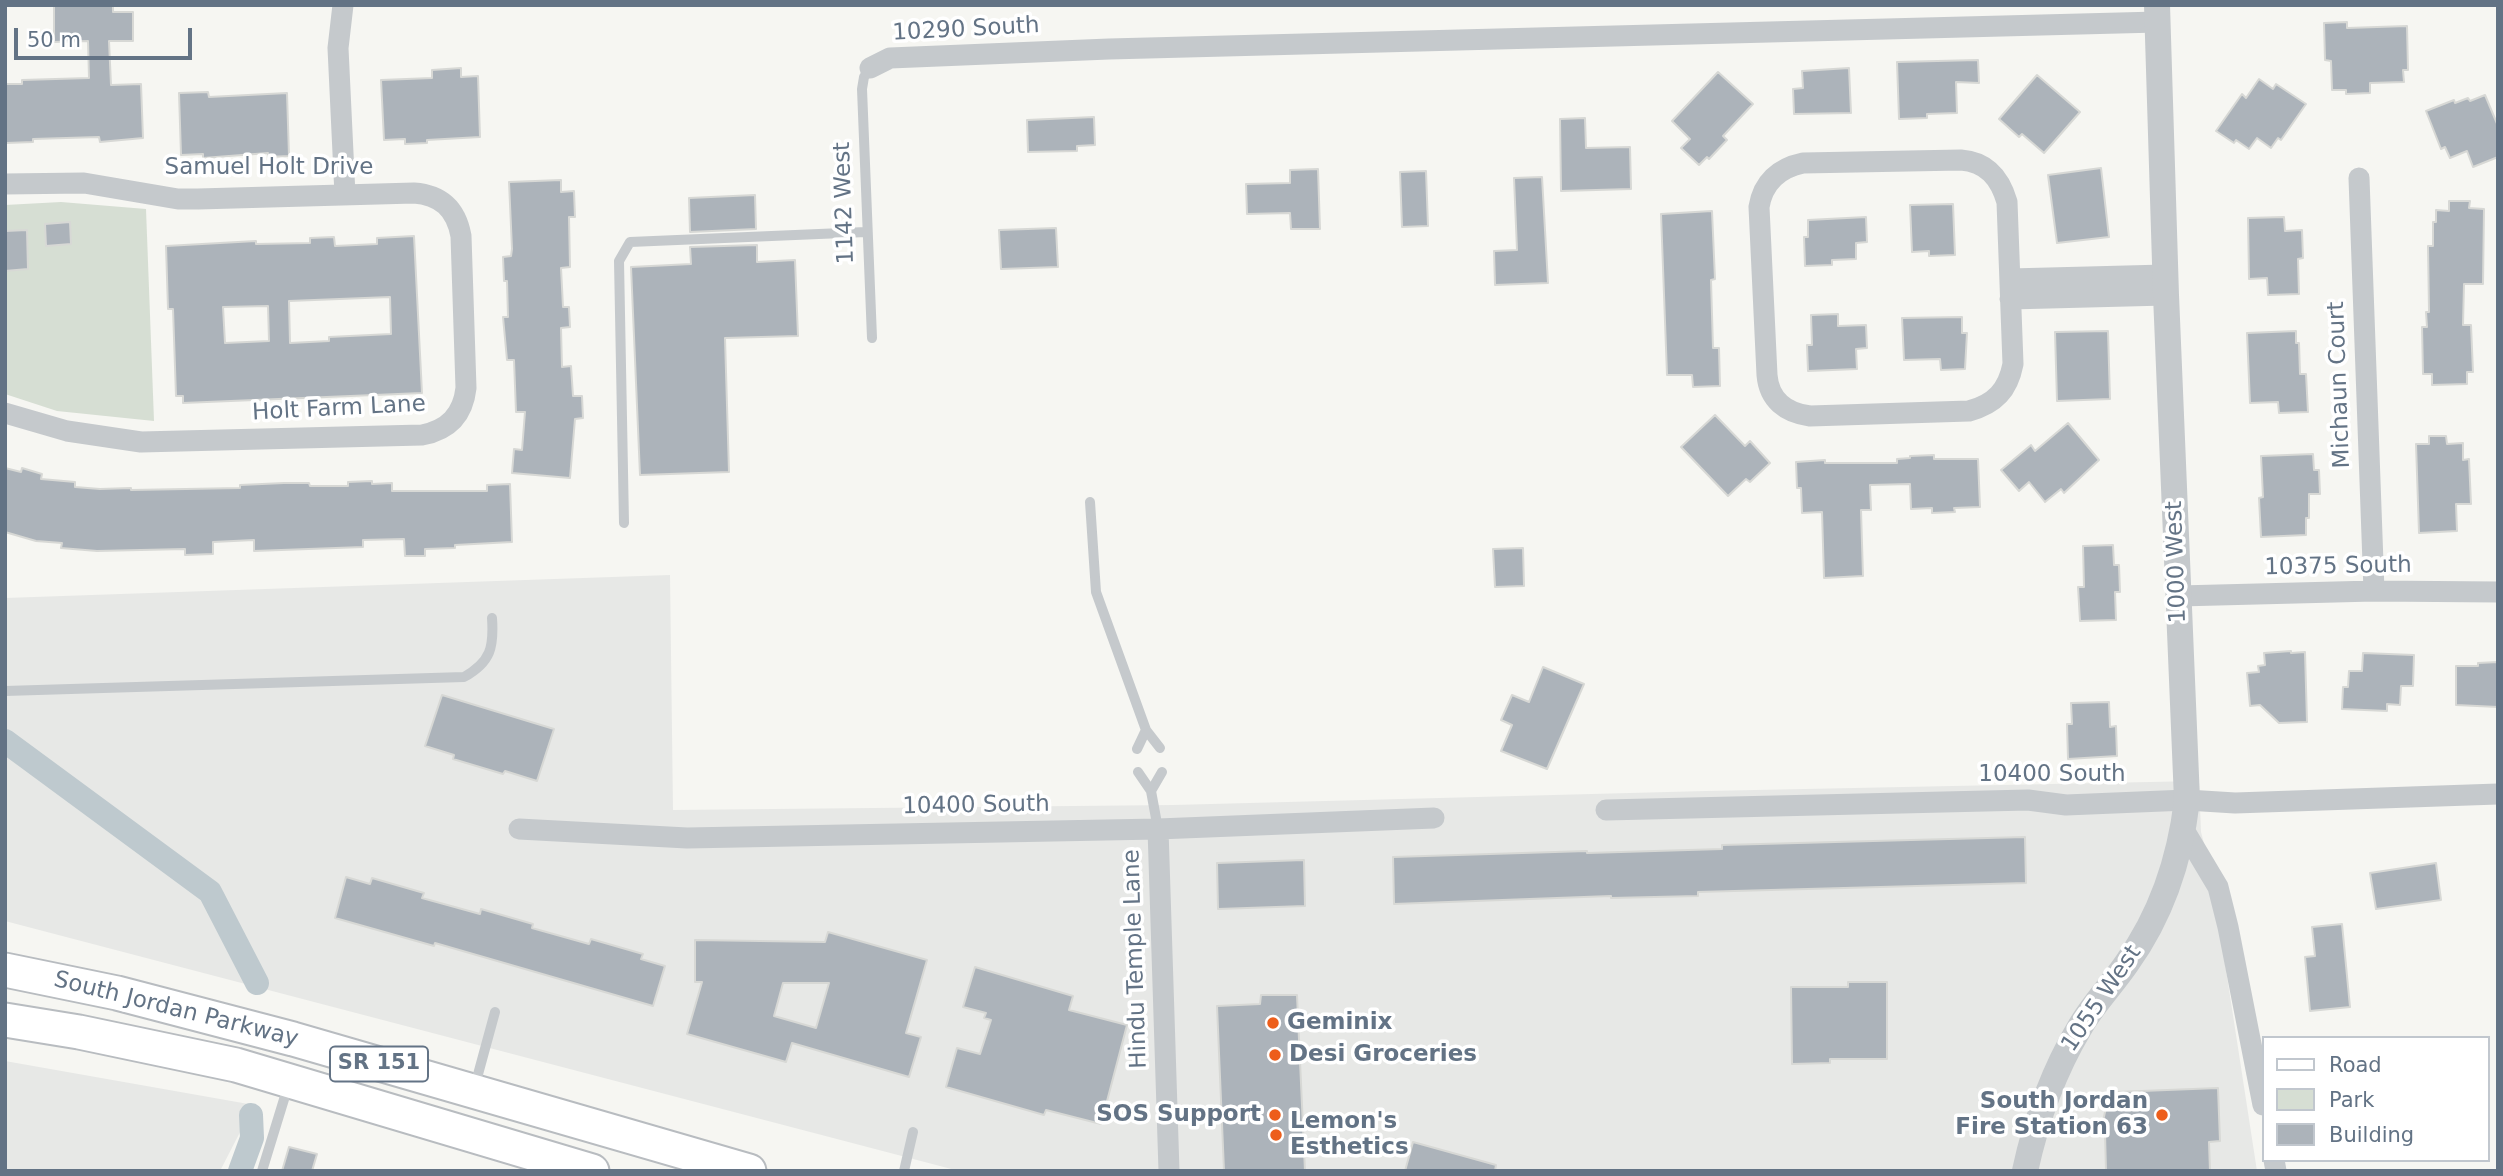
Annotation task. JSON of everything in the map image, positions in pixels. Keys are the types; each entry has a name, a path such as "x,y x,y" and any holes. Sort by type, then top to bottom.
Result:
{"main road":[{"name":"South Jordan Parkway","path":"5,970 117,993 234,1023 749,1171"},
{"name":"South Jordan Parkway","path":"6,1020 165,1049 290,1080 592,1171"}],"street":[{"path":"343,5 338,48 345,195"},
{"name":"10290 South","path":"870,68 890,58 2158,14"},
{"name":"1000 West","path":"2158,14 2187,800 2184,830"},
{"path":"1961,160 1981,164 1990,170 2003,188 2007,202 2010,289 2013,364 2011,376 1998,397 1985,407 1969,411 1810,416 1798,414 1778,403 1768,384 1759,207 1761,197 1771,180 1789,166 1803,163 1961,160"},
{"name":"Michaun Court","path":"2359,178 2374,591"},
{"name":"Samuel Holt Drive","path":"5,184 84,183 178,199 414,192 437,198 446,205"},
{"name":"Holt Farm Lane","path":"5,413 67,431 141,442 422,435 444,428 460,411 466,388 461,236 459,224 446,205"},
{"path":"2010,289 2166,285"},
{"name":"10375 South","path":"2179,596 2374,591 2498,592"},
{"name":"10400 South","path":"1606,810 2028,800 2066,805 2187,800 2235,803 2498,794"},
{"name":"10400 South","path":"519,829 687,838 1158,829 1434,818"},
{"name":"Hindu Temple Lane","path":"1158,829 1169,1171"},
{"path":"2184,830 2218,887 2262,1100"},
{"name":"1055 West","path":"2025,1171 2043,1103 2060,1062 2081,1024 2147,934 2175,866 2184,830"},
{"path":"5,1031 6,1020"}],"lane":[{"name":"1142 West","path":"870,68 864,77 862,89 872,338"},
{"path":"624,523 619,261 630,242 866,232"},
{"path":"1090,502 1096,592 1146,730 1160,748"},
{"path":"5,691 464,677 477,670 486,659 493,636 492,618"},
{"path":"1137,749 1146,730"},
{"path":"1138,772 1151,791 1158,829"},
{"path":"1151,791 1162,772"},
{"path":"473,1092 495,1012"},
{"path":"262,1171 290,1080"},
{"path":"904,1171 912,1132"}],"shaded area":[{"path":"670,575 673,810 1173,805 2199,781 2201,832 2210,866 2257,1171 959,1171 5,921 5,598"},
{"path":"5,1061 254,1105 220,1171 5,1171"}],"green space":[{"path":"61,202 146,209 154,421 57,411 5,394 5,205"}],"building":[{"path":"54,5 113,5 113,12 133,12 133,41 109,41 111,85 141,84 143,138 100,142 99,137 33,139 33,142 6,143 5,84 22,84 22,80 89,78 88,41 54,42"},
{"path":"2347,22 2347,28 2407,26 2408,70 2403,70 2404,82 2370,83 2370,93 2346,94 2346,90 2332,90 2331,61 2325,60 2324,23"},
{"path":"1978,60 1979,83 1956,82 1957,113 1899,119 1897,62"},
{"path":"461,68 461,77 478,76 480,137 405,144 405,139 384,140 381,80 432,78 432,70"},
{"path":"1849,68 1851,113 1794,114 1793,89 1803,88 1802,71"},
{"path":"1718,72 1753,104 1723,136 1727,140 1709,159 1707,157 1699,165 1681,148 1690,139 1672,121"},
{"path":"2037,75 2080,112 2044,153 2022,134 2019,137 1999,119"},
{"path":"2259,79 2273,89 2276,84 2306,104 2281,140 2278,138 2271,148 2257,138 2249,149 2216,131 2242,94 2246,98"},
{"path":"208,92 209,97 287,93 289,156 268,157 268,153 203,158 203,154 181,155 179,93"},
{"path":"2485,95 2498,126 2498,157 2473,167 2467,151 2450,158 2445,147 2441,149 2426,111 2454,100 2455,103 2468,98 2470,101"},
{"path":"1094,117 1095,145 1077,146 1077,151 1028,152 1027,120"},
{"path":"1585,118 1586,148 1630,147 1631,189 1561,191 1560,119"},
{"path":"2101,168 2109,237 2057,243 2048,175"},
{"path":"1318,169 1320,229 1291,229 1290,213 1247,214 1246,184 1290,183 1290,170"},
{"path":"1426,171 1428,226 1402,227 1400,172"},
{"path":"1542,177 1548,283 1495,285 1494,251 1517,250 1514,178"},
{"path":"561,180 561,192 574,191 575,217 569,217 570,267 561,268 563,307 569,307 570,327 561,328 562,367 571,366 573,396 582,396 583,418 575,419 570,478 512,473 514,449 522,450 525,412 516,412 514,360 507,360 503,317 508,317 503,257 511,256 512,249 509,182"},
{"path":"755,195 756,229 690,232 689,198"},
{"path":"2449,201 2470,201 2469,208 2484,209 2483,284 2464,284 2463,325 2471,325 2473,372 2467,372 2467,384 2432,385 2432,374 2423,374 2422,327 2427,327 2426,312 2429,312 2428,246 2433,246 2436,210 2449,211"},
{"path":"1953,204 1955,255 1929,256 1929,251 1912,252 1910,205"},
{"path":"1712,211 1715,279 1711,280 1713,348 1719,348 1720,386 1693,387 1692,375 1667,375 1661,214"},
{"path":"1866,217 1867,242 1856,243 1856,259 1832,260 1832,265 1805,266 1804,237 1808,237 1808,220"},
{"path":"2284,217 2285,231 2302,230 2303,258 2298,259 2299,294 2268,295 2267,278 2249,279 2248,218"},
{"path":"70,222 71,244 46,246 45,224"},
{"path":"1056,228 1058,267 1001,269 999,230"},
{"path":"27,230 28,269 5,271 5,231"},
{"path":"414,236 422,393 183,403 183,396 176,396 173,309 168,309 166,246 256,241 256,244 310,243 310,238 334,237 335,246 377,244 377,238","holes":["390,297 391,334 329,337 329,341 290,343 289,301","268,306 269,341 225,343 223,307"]},
{"path":"757,245 757,262 795,260 798,336 725,338 729,472 640,475 631,267 691,264 690,247"},
{"path":"1838,314 1838,326 1866,325 1867,348 1856,349 1857,369 1808,371 1807,345 1812,345 1811,315"},
{"path":"1962,317 1962,333 1967,333 1965,369 1941,370 1940,359 1904,360 1902,318"},
{"path":"2108,331 2110,399 2057,401 2055,332"},
{"path":"2296,331 2300,374 2306,374 2308,412 2279,413 2278,402 2250,403 2247,333"},
{"path":"1715,415 1745,446 1750,441 1770,463 1750,482 1746,479 1728,496 1681,447"},
{"path":"2068,423 2099,460 2064,493 2061,489 2045,502 2029,482 2019,491 2001,470 2031,445 2035,451"},
{"path":"2429,436 2446,436 2447,444 2463,443 2463,460 2469,459 2471,504 2456,504 2457,531 2419,533 2416,444 2429,444"},
{"path":"2313,454 2314,470 2319,470 2320,494 2309,494 2306,535 2261,537 2261,456"},
{"path":"1934,455 1934,459 1978,459 1980,507 1954,508 1955,512 1932,513 1932,508 1911,509 1910,484 1870,485 1871,510 1861,510 1863,576 1824,578 1822,512 1802,513 1796,462 1825,460 1825,463 1897,463 1897,459 1910,456"},
{"path":"5,468 21,472 22,468 42,474 41,479 75,482 75,487 131,490 240,488 240,485 284,483 348,486 348,482 372,481 372,484 392,483 392,491 487,491 487,485 510,484 512,542 425,549 425,556 405,556 404,539 363,540 363,547 254,551 254,540 213,542 213,554 185,555 185,549 97,551 61,548 62,543 36,541 5,532"},
{"path":"2113,545 2114,565 2119,565 2120,592 2115,592 2116,620 2080,621 2078,587 2084,587 2083,546"},
{"path":"1523,548 1524,586 1495,587 1493,549"},
{"path":"2305,652 2307,722 2279,723 2260,705 2250,706 2247,673 2259,672 2258,666 2265,665 2264,653"},
{"path":"2363,653 2414,655 2413,686 2401,686 2400,705 2387,704 2387,711 2342,709 2343,687 2348,687 2349,671 2362,671"},
{"path":"2498,662 2498,707 2456,705 2456,666"},
{"path":"1543,667 1584,684 1547,769 1501,751 1512,725 1501,720 1512,695 1529,702"},
{"path":"442,695 554,729 537,781 453,759 454,755 425,746"},
{"path":"2109,702 2110,727 2116,726 2117,756 2068,759 2067,724 2072,724 2071,703"},
{"path":"2025,837 2026,883 1698,892 1698,896 1611,896 1394,904 1393,857 1722,849 1722,845"},
{"path":"1304,860 1305,906 1218,909 1217,863"},
{"path":"2436,863 2441,900 2376,909 2370,873"},
{"path":"346,877 370,884 372,878 424,893 422,898 480,914 481,909 533,924 532,928 589,944 591,939 643,954 641,959 665,966 653,1006 435,943 434,946 335,918"},
{"path":"2342,924 2350,1007 2310,1011 2305,957 2315,956 2312,927"},
{"path":"828,932 927,960 906,1033 921,1037 909,1077 792,1043 786,1062 687,1034 702,982 695,982 695,940 825,942","holes":["783,983 829,983 816,1028 774,1016"]},
{"path":"975,967 1073,996 1069,1010 1127,1025 1101,1124 1046,1110 1044,1115 946,1087 957,1048 980,1054 991,1020 984,1018 986,1013 963,1007"},
{"path":"1848,982 1887,982 1887,1059 1830,1059 1830,1063 1792,1064 1791,987 1848,987"},
{"path":"1261,995 1297,995 1305,1171 1224,1171 1217,1006 1260,1004"},
{"name":"South Jordan Fire Station 63","path":"2218,1088 2220,1141 2209,1142 2210,1171 2106,1171 2105,1133 2100,1134 2108,1099 2116,1099 2116,1092"},
{"path":"1413,1142 1496,1165 1495,1171 1405,1171"},
{"path":"289,1147 317,1154 312,1171 282,1171"}],"waterway":[{"path":"5,741 210,892 257,983"},
{"path":"240,1171 252,1138 251,1115"}],"place":[{"name":"Geminix","path":"1273,1023"},
{"name":"Desi Groceries","path":"1275,1055"},
{"name":"SOS Support","path":"1275,1115"},
{"name":"South Jordan Fire Station 63","path":"2162,1115"},
{"name":"Lemon's Esthetics","path":"1276,1135"}]}
